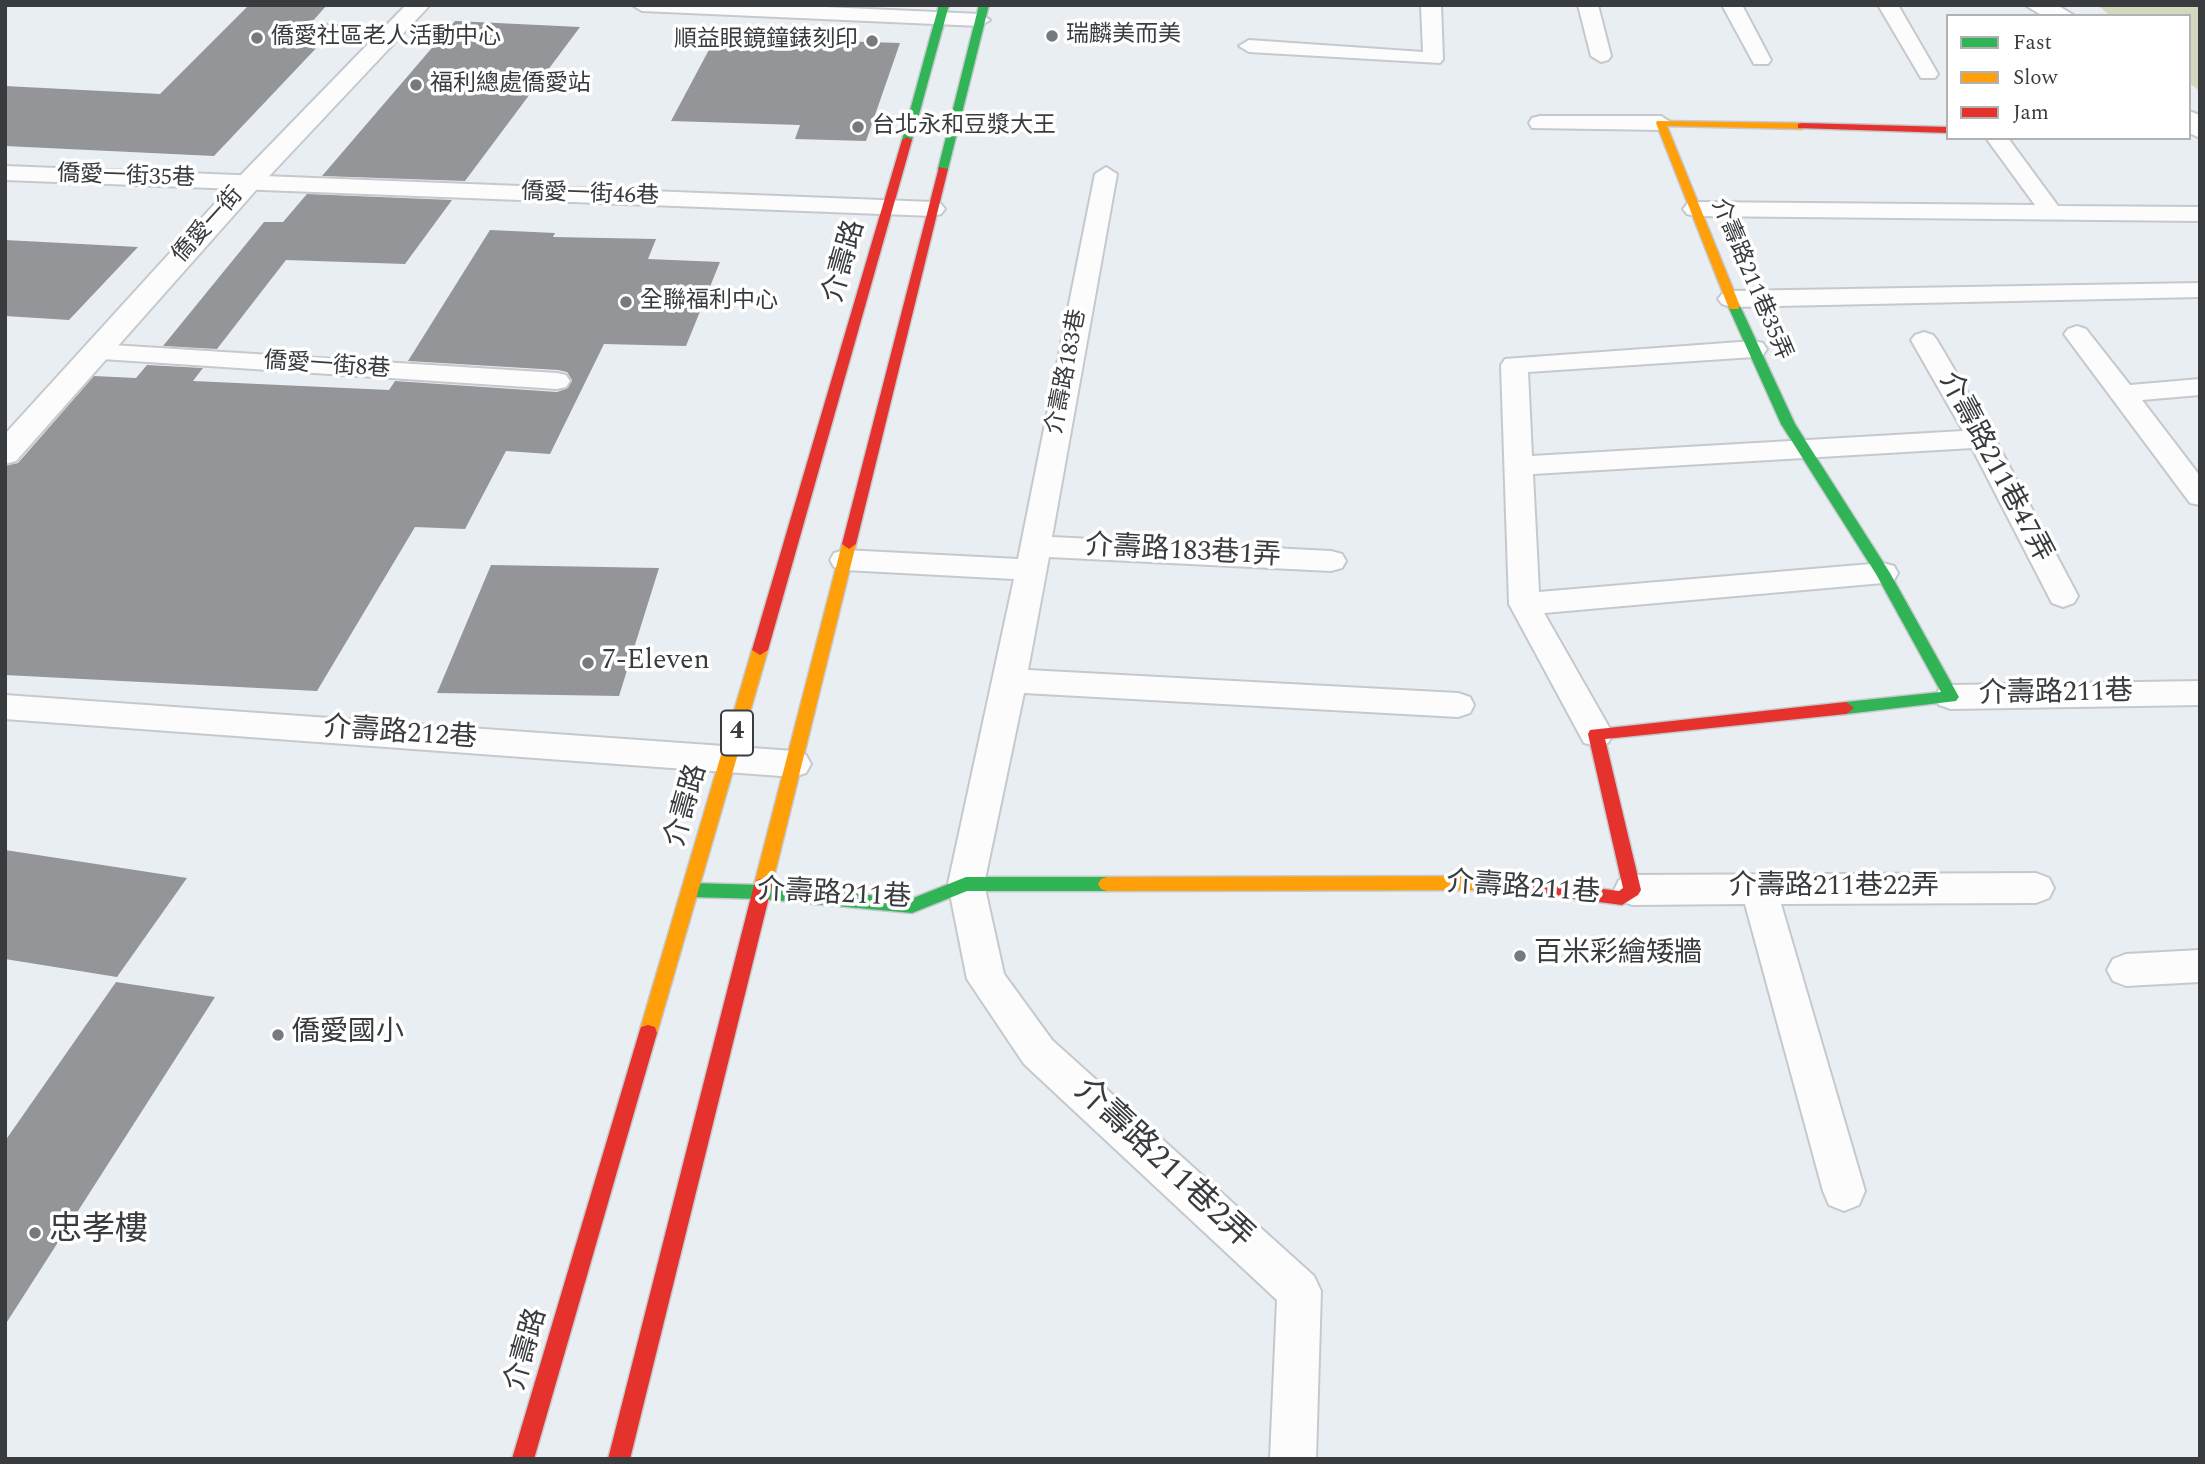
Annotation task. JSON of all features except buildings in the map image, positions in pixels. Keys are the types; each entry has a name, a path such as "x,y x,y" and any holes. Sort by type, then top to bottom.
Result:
{"main road":[{"name":"介壽路","path":"523,1459 730,758 889,208 942,12"},
{"name":"4","path":"620,1459 982,13"},
{"path":"1661,123 1946,130"},
{"name":"介壽路211巷35弄","path":"1661,123 1731,299 1788,424 1883,573 1951,697"},
{"name":"介壽路211巷","path":"691,890 762,892 912,906 966,884 1495,883 1622,898 1632,890 1596,734 1951,697"}],"street":[{"name":"僑愛一街","path":"5,454 248,183 419,5"},
{"path":"2036,5 2059,14"}],"lane":[{"path":"642,5 982,13"},
{"path":"1249,46 1433,59 1430,5"},
{"path":"1588,5 1601,56"},
{"path":"1732,5 1761,60"},
{"path":"1888,5 1928,74"},
{"path":"1540,123 1661,123"},
{"path":"1998,140 2052,213"},
{"name":"僑愛一街35巷","path":"5,173 248,183"},
{"name":"介壽路183巷","path":"966,884 1010,681 1105,174"},
{"name":"僑愛一街46巷","path":"248,183 933,209"},
{"path":"1695,209 2200,214"},
{"path":"1731,299 2200,290"},
{"path":"2077,334 2196,485"},
{"name":"介壽路211巷47弄","path":"1924,340 1981,439 2063,596"},
{"path":"1596,734 1524,604 1514,365 1754,349"},
{"name":"僑愛一街8巷","path":"96,352 557,381"},
{"path":"2123,394 2200,387"},
{"path":"1518,466 1981,439"},
{"path":"845,560 1033,558"},
{"name":"介壽路183巷1弄","path":"1033,558 1331,561"},
{"path":"1524,604 1883,573"},
{"path":"1010,681 1458,705"},
{"name":"介壽路211巷","path":"1951,697 2200,693"},
{"name":"介壽路212巷","path":"5,707 794,764"},
{"name":"介壽路211巷2弄","path":"966,884 986,979 1038,1052 1299,1292 1293,1459"},
{"name":"介壽路211巷22弄","path":"1632,890 2036,888"},
{"path":"1759,889 1844,1191"},
{"path":"2126,970 2200,966"}],"green space":[{"path":"2098,5 2200,5 2200,91 2191,84 2191,14 2108,14"}],"traffic: fast":[{"path":"907,140 944,5"},
{"path":"943,169 984,5"},
{"path":"1734,306 1788,424 1883,573 1951,697 1846,708"},
{"path":"691,890 762,892 912,906 966,884 1107,884"}],"traffic: slow":[{"path":"1734,306 1661,123 1802,126"},
{"path":"763,885 849,544"},
{"path":"648,1033 760,650"},
{"path":"1107,884 1497,883"}],"traffic: jam":[{"path":"1802,126 1946,130"},
{"path":"760,650 907,140"},
{"path":"849,544 943,169"},
{"path":"1497,883 1622,898 1632,890 1596,734 1846,708"},
{"path":"619,1459 763,885"},
{"path":"523,1459 648,1033"}],"place":[{"name":"瑞麟美而美","path":"1052,36"},
{"name":"僑愛社區老人活動中心","path":"257,38"},
{"name":"順益眼鏡鐘錶刻印","path":"872,41"},
{"name":"福利總處僑愛站","path":"416,85"},
{"name":"台北永和豆漿大王","path":"858,127"},
{"name":"全聯福利中心","path":"626,302"},
{"name":"7-Eleven","path":"588,663"},
{"name":"百米彩繪矮牆","path":"1520,956"},
{"name":"僑愛國小","path":"278,1035"},
{"name":"忠孝樓","path":"35,1233"}]}
